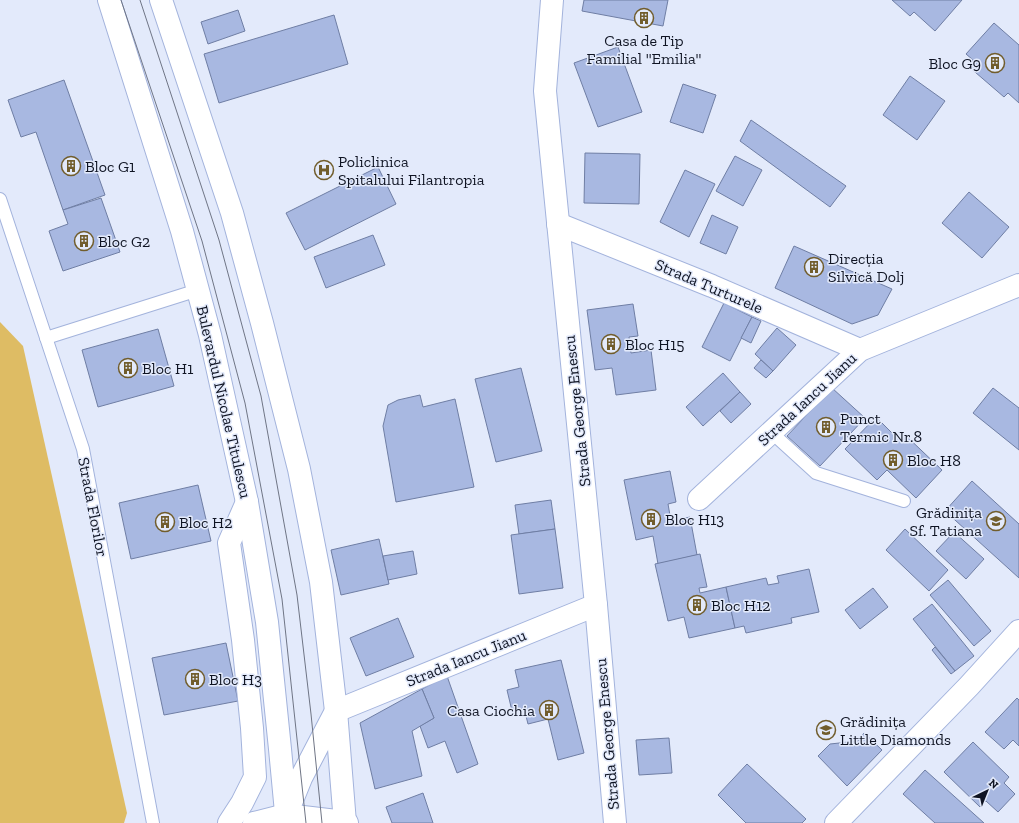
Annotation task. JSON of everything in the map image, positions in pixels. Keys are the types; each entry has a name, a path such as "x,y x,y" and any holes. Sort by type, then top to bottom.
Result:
{"street":[{"name":"Bulevardul Nicolae Titulescu","path":"109,0 182,231 210,335 247,502 267,622 286,819"},
{"path":"161,0 232,213 280,394 298,469 321,582 336,711 346,823 286,819 254,823"},
{"name":"Strada George Enescu","path":"552,0 545,91 596,605 615,823"},
{"name":"Strada Turturele","path":"558,224 712,286 860,350"},
{"name":"Strada Iancu Jianu","path":"699,499 860,350 1019,285"},
{"path":"228,823 242,803 255,777 252,728 243,640 228,543 247,502"},
{"name":"Strada Iancu Jianu","path":"336,711 596,605"},
{"path":"836,823 968,686 1019,630"},
{"path":"286,819 301,778 336,711"}],"lane":[{"name":"Strada Florilor","path":"0,200 83,449 153,823"},
{"path":"46,338 198,290"},
{"path":"771,432 816,473 904,501"}],"shaded area":[{"path":"0,322 23,346 127,813 124,823 0,823"}],"building":[{"name":"Casa de Tip Familial \"Emilia\"","path":"584,0 668,0 663,26 582,11"},
{"path":"892,0 962,0 935,31 914,12 910,16"},
{"path":"238,10 245,31 208,44 201,22"},
{"path":"334,15 348,64 219,103 204,54"},
{"name":"Bloc G9","path":"994,23 1019,45 1019,103 1008,93 1004,97 968,66 973,60 966,54"},
{"path":"618,47 642,112 598,127 574,63"},
{"path":"910,76 945,101 917,140 883,115"},
{"name":"Bloc G1","path":"64,80 105,195 63,210 36,132 21,137 8,100"},
{"path":"683,84 716,95 703,133 670,122"},
{"path":"751,120 846,186 830,207 740,141"},
{"path":"585,153 640,154 639,204 584,203"},
{"path":"735,156 762,170 743,206 716,191"},
{"path":"378,167 396,204 305,250 286,213"},
{"path":"685,170 715,184 689,237 660,222"},
{"path":"969,192 1009,227 982,258 942,223"},
{"name":"Bloc G2","path":"101,198 120,252 63,271 49,231 68,224 63,210"},
{"path":"712,215 738,227 726,254 700,243"},
{"path":"373,235 385,265 326,288 314,257"},
{"name":"Direcția Silvică Dolj","path":"794,246 892,289 878,315 852,324 775,288"},
{"path":"724,303 752,317 730,361 702,347"},
{"name":"Bloc H15","path":"633,304 638,336 629,337 631,353 651,350 656,390 616,395 612,368 595,370 587,310"},
{"path":"752,317 761,321 751,343 741,338"},
{"path":"777,328 796,345 773,371 755,354"},
{"name":"Bloc H1","path":"158,329 174,386 98,407 82,350"},
{"path":"761,360 773,371 766,378 754,368"},
{"path":"521,368 542,451 496,462 475,379"},
{"path":"723,373 740,392 703,426 686,407"},
{"name":"Punct Termic Nr.8","path":"832,388 865,418 820,466 787,436"},
{"path":"993,388 1019,408 1019,450 973,413"},
{"path":"740,392 751,404 731,423 720,411"},
{"path":"420,395 423,407 455,399 474,487 396,502 383,426 388,405 398,400"},
{"name":"Bloc H8","path":"876,417 895,436 901,431 942,470 916,498 887,470 877,480 845,449"},
{"name":"Bloc H13","path":"670,471 676,502 668,504 671,521 690,517 697,555 658,564 653,536 636,540 624,480"},
{"path":"972,481 1019,524 1019,578 945,511"},
{"name":"Bloc H2","path":"198,485 211,541 131,559 119,503"},
{"path":"551,500 555,529 519,534 515,505"},
{"path":"555,529 563,588 519,594 511,535"},
{"path":"905,529 948,570 929,591 886,550"},
{"path":"954,532 984,559 966,579 936,551"},
{"path":"379,539 389,584 341,595 331,550"},
{"path":"413,551 417,574 388,580 383,556"},
{"name":"Bloc H12","path":"700,554 707,587 699,588 700,593 726,587 735,628 689,638 684,617 668,621 655,564"},
{"path":"809,569 819,612 791,618 792,623 746,633 744,626 735,628 726,587 766,578 768,585 779,583 777,576"},
{"path":"948,580 991,631 974,646 930,595"},
{"path":"873,588 888,607 860,629 845,610"},
{"path":"932,604 974,656 955,671 913,619"},
{"path":"398,618 414,657 366,676 350,638"},
{"name":"Bloc H3","path":"226,643 238,701 164,715 152,658"},
{"path":"935,647 955,671 951,674 932,650"},
{"name":"Casa Ciochia","path":"561,660 584,753 558,760 548,719 528,724 524,708 512,711 507,690 519,687 515,670"},
{"path":"447,676 478,764 457,773 445,741 428,748 420,726 434,718 422,689"},
{"path":"422,689 434,718 412,731 422,776 375,789 360,723"},
{"path":"1017,698 1019,700 1019,746 1013,740 1004,749 985,732"},
{"path":"864,733 882,750 847,786 818,756 830,744 858,741"},
{"path":"669,738 672,773 639,775 636,740"},
{"path":"973,742 1009,777 1004,783 1015,794 998,812 986,801 980,807 944,772"},
{"path":"747,764 806,819 802,823 746,823 718,795"},
{"path":"925,770 984,823 935,823 903,794"},
{"path":"423,793 433,823 392,823 386,807"}],"tram line":[{"path":"121,0 202,241 245,403 282,599 306,823"},
{"path":"140,0 219,240 261,396 297,595 322,823"}],"place":[{"name":"Casa de Tip Familial \"Emilia\"","path":"644,18"},
{"name":"Bloc G9","path":"995,63"},
{"name":"Bloc G1","path":"71,166"},
{"name":"Policlinica Spitalului Filantropia","path":"324,170"},
{"name":"Bloc G2","path":"84,241"},
{"name":"Direcția Silvică Dolj","path":"814,267"},
{"name":"Bloc H15","path":"611,344"},
{"name":"Bloc H1","path":"128,368"},
{"name":"Punct Termic Nr.8","path":"826,427"},
{"name":"Bloc H8","path":"893,460"},
{"name":"Bloc H13","path":"651,519"},
{"name":"Grădinița Sf. Tatiana","path":"996,521"},
{"name":"Bloc H2","path":"165,522"},
{"name":"Bloc H12","path":"697,605"},
{"name":"Bloc H3","path":"195,679"},
{"name":"Casa Ciochia","path":"549,710"},
{"name":"Grădinița Little Diamonds","path":"826,730"}]}
